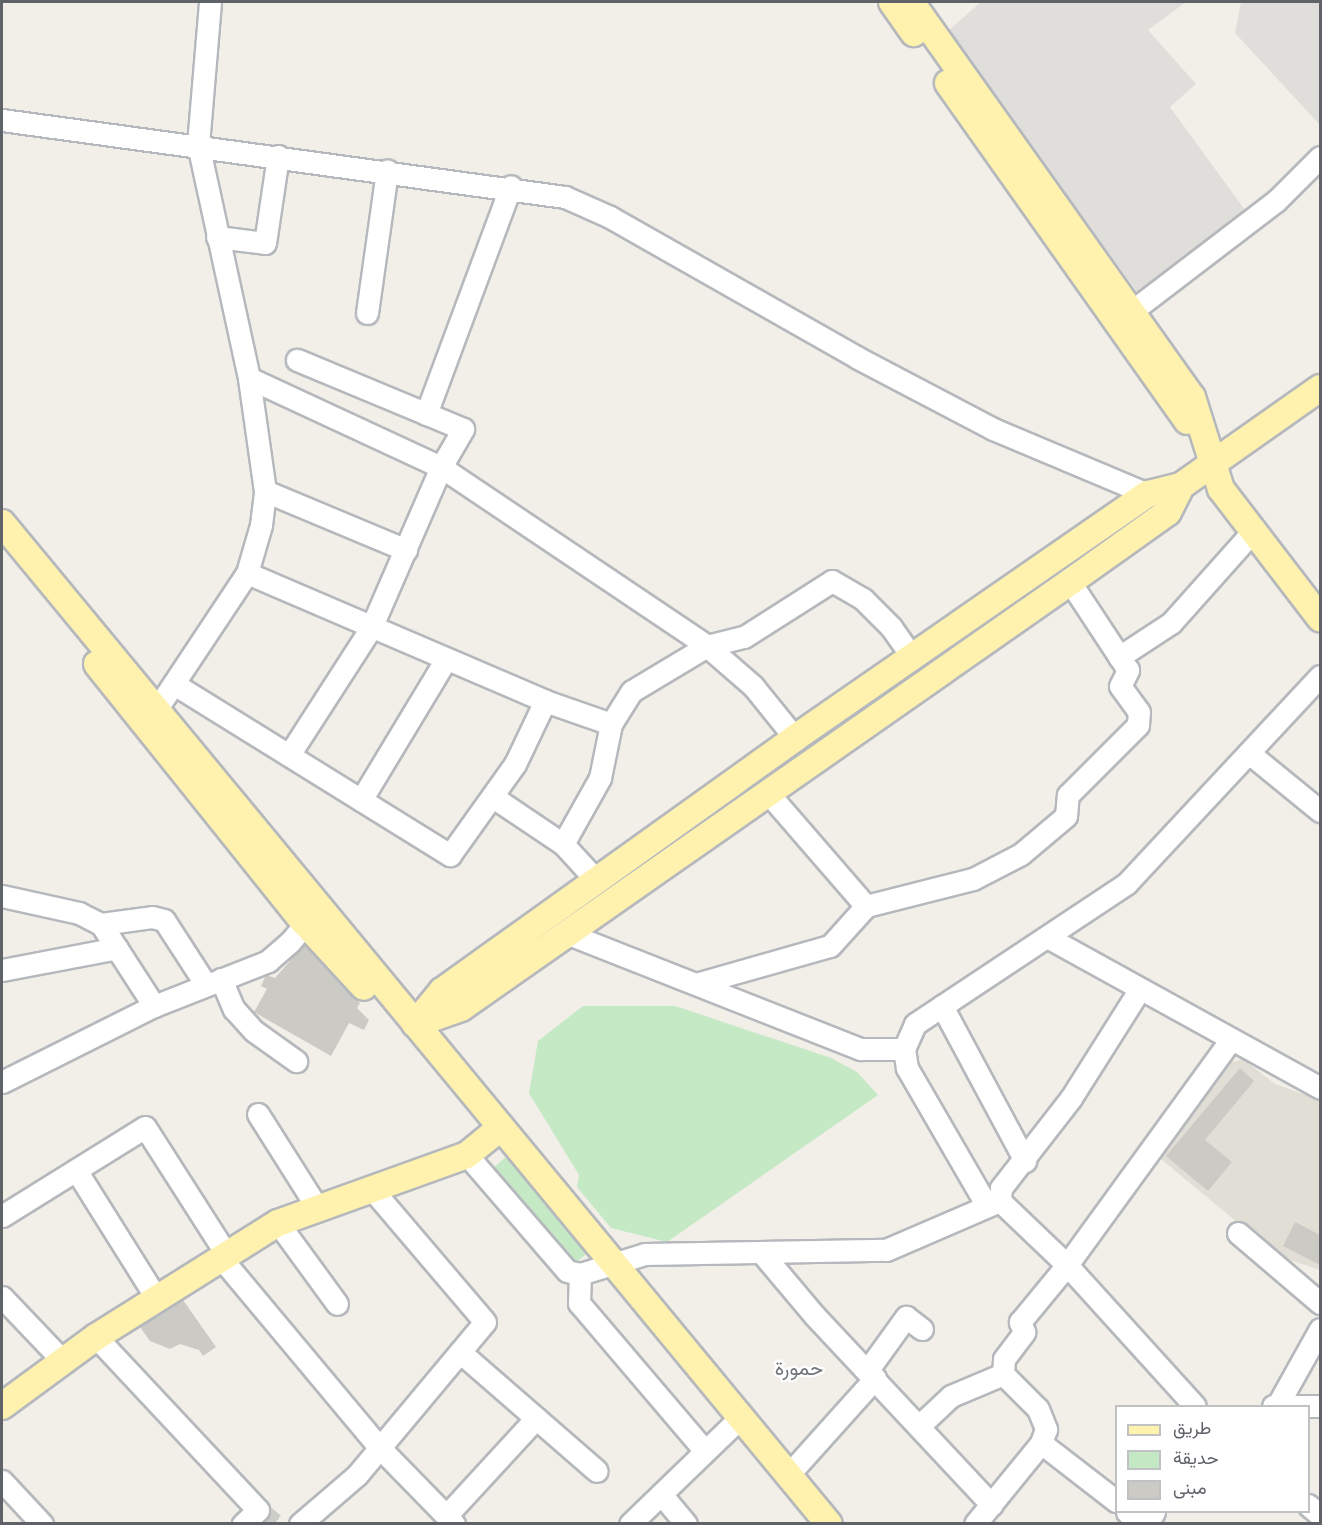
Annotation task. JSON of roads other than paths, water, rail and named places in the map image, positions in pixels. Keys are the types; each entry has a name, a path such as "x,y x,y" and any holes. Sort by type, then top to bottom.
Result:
{"main road":[{"path":"892,2 1214,461"},
{"path":"911,2 1192,397 1221,489 1320,618"},
{"path":"416,1024 442,991 795,738 1148,494 1181,486 1320,388"},
{"path":"416,1024 461,1008 1070,582 1168,512 1181,486"},
{"path":"2,523 156,710 312,915 362,985 416,1024 500,1128 742,1416 828,1524"},
{"path":"2,547 312,915"},
{"path":"2,1406 96,1337 278,1223 467,1155 500,1128"}],"street":[{"path":"156,710 247,573 261,525 265,491 249,378 198,145 210,2"},
{"path":"2,120 511,186 565,197 610,217 858,358 983,423 1148,494"},
{"path":"217,237 265,243 278,156"},
{"path":"1132,311 1276,201 1320,157"},
{"path":"367,313 387,170"},
{"path":"426,414 511,186"},
{"path":"290,755 371,628 441,466 463,429 297,360"},
{"path":"249,378 441,466 707,646 753,686 795,738"},
{"path":"265,491 406,550"},
{"path":"1119,657 1171,623 1253,531"},
{"path":"247,573 371,628 545,700 611,724"},
{"path":"563,844 600,778 611,724 632,691 707,646 744,638 831,582 863,599 891,627 912,657"},
{"path":"699,983 830,946 866,906 973,879 1021,854 1066,816 1068,795 1138,725 1139,712 1120,686 1128,670 1070,582"},
{"path":"361,800 447,659"},
{"path":"1193,1405 1066,1265 993,1203 907,1068 904,1049 915,1024 1127,883 1320,676"},
{"path":"174,684 450,855 515,764 545,700"},
{"path":"1249,753 1320,811"},
{"path":"768,793 866,906"},
{"path":"493,797 563,844 597,881"},
{"path":"2,896 79,913 101,924 154,1006"},
{"path":"2,1082 154,1006 268,961 290,942 312,915"},
{"path":"101,924 152,917 164,920 241,1017 296,1061"},
{"path":"566,933 699,983 861,1049 904,1049"},
{"path":"1047,937 1320,1088"},
{"path":"2,970 117,948"},
{"path":"467,1155 567,1271 580,1274 645,1254 886,1250 993,1203 1001,1188 1025,1161 1071,1098 1140,988"},
{"path":"942,1006 1025,1161"},
{"path":"975,1524 1041,1443 1046,1429 1038,1410 1003,1374 1004,1359 1024,1332 1020,1322 1066,1265 1231,1039"},
{"path":"258,1114 318,1209"},
{"path":"2,1216 145,1127 224,1256 378,1446 450,1520 536,1418"},
{"path":"76,1170 157,1299"},
{"path":"300,1524 357,1475 378,1446 405,1420 485,1322 372,1189"},
{"path":"278,1223 337,1304"},
{"path":"1238,1233 1320,1303"},
{"path":"760,1252 992,1505"},
{"path":"580,1274 579,1303 705,1451"},
{"path":"2,1298 63,1361"},
{"path":"789,1474 871,1374 906,1317 922,1329"},
{"path":"1276,1405 1320,1329"},
{"path":"96,1337 250,1517"},
{"path":"460,1352 597,1471"},
{"path":"919,1426 951,1396 1003,1374"},
{"path":"630,1524 742,1416"},
{"path":"1041,1443 1115,1500"},
{"path":"2,1481 42,1524"},
{"path":"661,1494 686,1524"},
{"path":"1128,1513 1139,1524"}],"tunnel":[{"path":"258,1510 275,1524"}],"district":[{"name":"حمورة","path":"799,1368"}]}
